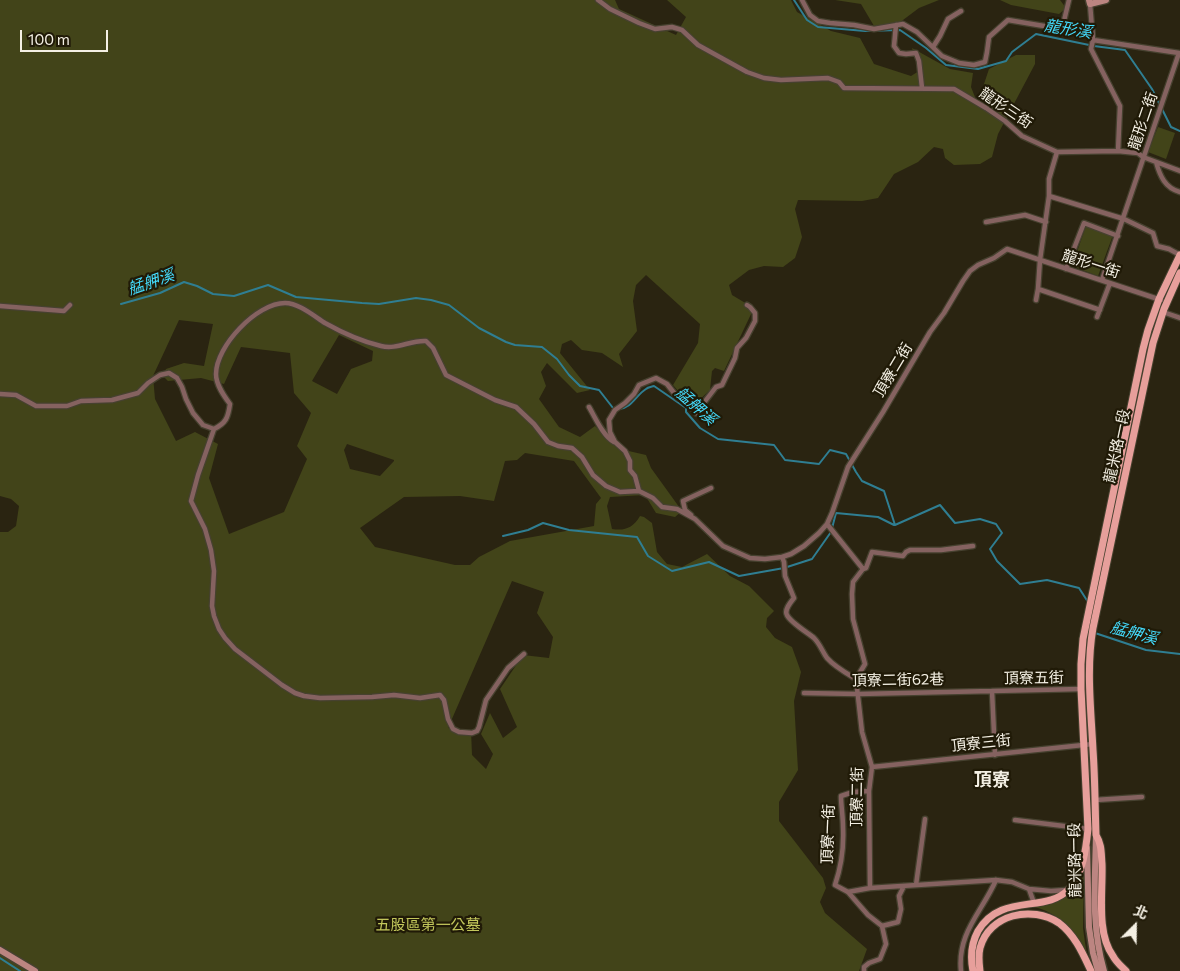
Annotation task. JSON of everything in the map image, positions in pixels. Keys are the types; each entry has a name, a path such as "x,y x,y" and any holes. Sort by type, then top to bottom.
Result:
{"main road":[{"path":"1090,2 1106,0"},
{"name":"龍米路一段","path":"1098,971 1089,927 1088,828 1081,664 1085,628 1143,349 1159,299 1180,255"},
{"name":"龍米路一段","path":"1104,971 1099,954 1095,926 1096,835 1089,672 1092,637 1150,354 1166,302 1180,273"},
{"path":"1096,835 1100,842 1103,928 1106,942 1112,956 1126,971"},
{"path":"973,971 970,960 971,948 979,929 986,920 1007,908 1055,899 1068,890 1079,874 1087,844"},
{"path":"980,971 980,948 989,931 1005,918 1026,913 1047,917 1067,930 1080,949 1091,971"},
{"path":"0,950 35,971"}],"street":[{"name":"龍形三街","path":"598,0 639,24 655,28 672,27 682,30 698,45 747,72 764,78 781,80 828,78 839,82 844,88 954,89 1005,121 1022,136 1057,152 1138,152 1144,157 1180,171"},
{"path":"802,0 810,14 818,21 874,29 902,24 917,32 942,56 959,63 974,65 985,62 989,37 1008,20 1062,29 1069,0"},
{"path":"1090,2 1091,49 1120,106 1118,151"},
{"path":"933,47 948,19 961,11"},
{"path":"896,25 894,46 899,52 906,54 916,53 919,61 922,88"},
{"name":"龍形二街","path":"1092,41 1179,54 1102,280"},
{"path":"1036,300 1050,196 1049,179 1057,152"},
{"path":"1156,162 1164,182 1180,192"},
{"path":"1050,196 1124,218 1152,232 1157,246 1169,249 1180,255"},
{"path":"986,222 1025,216 1046,222"},
{"path":"1066,269 1084,223 1118,236"},
{"name":"龍形一街","path":"1007,249 1166,302"},
{"name":"頂寮二街","path":"782,557 804,546 827,524 848,467 963,281 978,265 994,258 1007,249"},
{"path":"1097,318 1110,283"},
{"path":"1038,289 1100,310"},
{"path":"524,654 508,668 486,700 480,727 472,733 453,730 448,719 444,700 440,695 420,698 394,695 320,698 295,693 235,649 225,638 219,629 212,606 214,571 211,550 205,530 191,502 198,475 214,430 223,424 228,415 230,404 216,380 218,361 238,329 254,315 276,304 287,303 306,310 346,334 382,347 397,347 416,340 426,341 433,348 446,375 495,400 516,407 534,424 548,442 572,448 582,457 593,475 606,486 620,492 639,491 653,498 662,507 676,509 695,518"},
{"path":"0,306 64,311 70,305"},
{"path":"615,442 610,432 609,420 615,410 634,394 639,385 656,378 667,384 678,398 686,400 696,413 716,387 722,385 735,358 737,348 746,338 755,321 755,313 747,305"},
{"path":"1163,312 1180,318"},
{"path":"0,394 16,395 36,406 67,406 81,401 112,400 138,393 160,375 169,373 177,378 193,414 203,425 214,430"},
{"path":"588,407 610,440 625,451 630,461 630,470 635,476 639,491"},
{"path":"711,488 683,502 685,510 723,546 750,558 782,557 784,576 794,598 786,610 786,615 812,636 827,658 842,671 856,679"},
{"path":"827,524 863,569"},
{"name":"頂寮二街","path":"870,888 868,791 872,767 862,732 856,679 865,664 853,619 853,582 863,569 866,568 872,552 903,556 910,550 941,550 973,546"},
{"name":"頂寮五街","path":"995,755 992,691 1082,689"},
{"name":"頂寮二街62巷","path":"804,693 858,694 992,691"},
{"name":"頂寮三街","path":"872,767 1092,744"},
{"name":"頂寮一街","path":"868,791 853,792 841,796 844,827 843,843 839,872 835,884 848,892 868,915 882,926"},
{"path":"1095,800 1142,797"},
{"path":"916,885 925,819"},
{"path":"1015,820 1088,828"},
{"path":"848,892 870,888 996,880 1012,882 1029,889 1068,890"},
{"path":"961,971 960,960 964,940 996,880"},
{"path":"864,971 864,967 869,963 880,959 886,944 882,926 898,922 901,909 899,896 904,886"},
{"path":"1029,889 1034,903"}],"green space":[{"name":"五股區第一公墓","path":"0,0 615,0 619,9 676,35 686,17 667,0 791,0 797,12 831,31 860,38 874,64 911,76 919,71 912,48 950,69 973,73 971,87 979,107 989,111 980,96 989,69 1016,55 1035,55 1035,64 998,134 992,157 980,164 954,165 945,158 943,149 934,147 918,162 894,174 878,198 862,201 798,200 795,209 802,237 795,258 783,267 764,266 749,270 729,285 732,295 752,307 752,312 724,371 715,368 712,371 710,390 695,404 690,405 673,385 698,343 700,324 646,275 636,285 633,301 637,331 619,354 623,367 602,353 582,350 571,340 562,344 560,353 590,390 577,393 547,363 541,372 546,386 539,399 559,427 580,437 595,426 620,449 646,455 651,468 682,511 675,517 656,513 645,495 610,497 607,506 612,529 621,530 628,528 640,516 644,517 652,523 657,552 667,564 682,567 707,554 730,576 749,586 774,611 767,618 766,627 775,638 792,647 801,672 794,701 798,770 779,802 779,821 823,878 826,888 820,902 825,913 867,949 859,971 0,971 0,532 8,532 16,526 19,506 11,499 0,496","holes":["179,320 213,324 204,366 184,363 166,369 163,376 168,381 201,378 224,384 241,347 290,353 294,393 311,413 297,446 307,459 284,512 229,534 209,478 218,444 195,432 176,441 155,399 153,376","339,335 373,351 372,361 351,369 337,394 312,381","347,444 394,461 380,476 350,469 344,450","525,453 574,461 601,498 596,504 594,526 510,541 479,557 470,565 455,565 375,547 360,528 404,497 460,496 494,501 505,461 517,460","512,581 544,592 537,613 553,637 549,658 523,655 500,689 517,727 503,738 490,713 481,734 493,754 486,769 472,755 471,730 448,728"]},
{"path":"835,0 939,0 919,8 899,23 874,26 861,4"},
{"path":"1000,0 1060,0 1066,8 1059,14 1011,5"},
{"path":"1158,127 1175,133 1166,159 1148,152"},
{"path":"1086,226 1113,235 1098,276 1072,266"},
{"path":"1084,864 1083,928 1087,954 1071,930 1058,917 1030,906 1060,899"}],"waterway":[{"name":"龍形溪","path":"794,0 807,20 818,27 865,31 900,30 946,65 978,69 1006,61 1012,52 1036,34 1094,46 1125,50 1152,89 1171,127 1180,131"},
{"name":"艋舺溪","path":"121,304 160,293 184,282 213,294 234,296 268,285 296,297 379,304 416,298 431,300 449,305 479,328 506,342 515,345 542,347 557,359 580,386 599,390 614,408"},
{"name":"艋舺溪","path":"619,409 631,404 648,388 654,386 686,408 686,412 700,428 718,439 774,445 785,460 819,464 830,450 846,454 862,481 884,491 895,525 940,505 955,523 980,519 996,524 1002,533 990,549 997,561 1020,584 1047,580 1079,588 1088,602"},
{"path":"503,536 528,530 543,523 569,530 637,537 648,556 672,571 709,562 739,576 784,568 812,559 831,532 836,513 878,517 894,525"},
{"name":"艋舺溪","path":"1095,633 1146,650 1180,654"},
{"path":"0,958 20,971"}],"district":[{"name":"頂寮","path":"992,780"}]}
